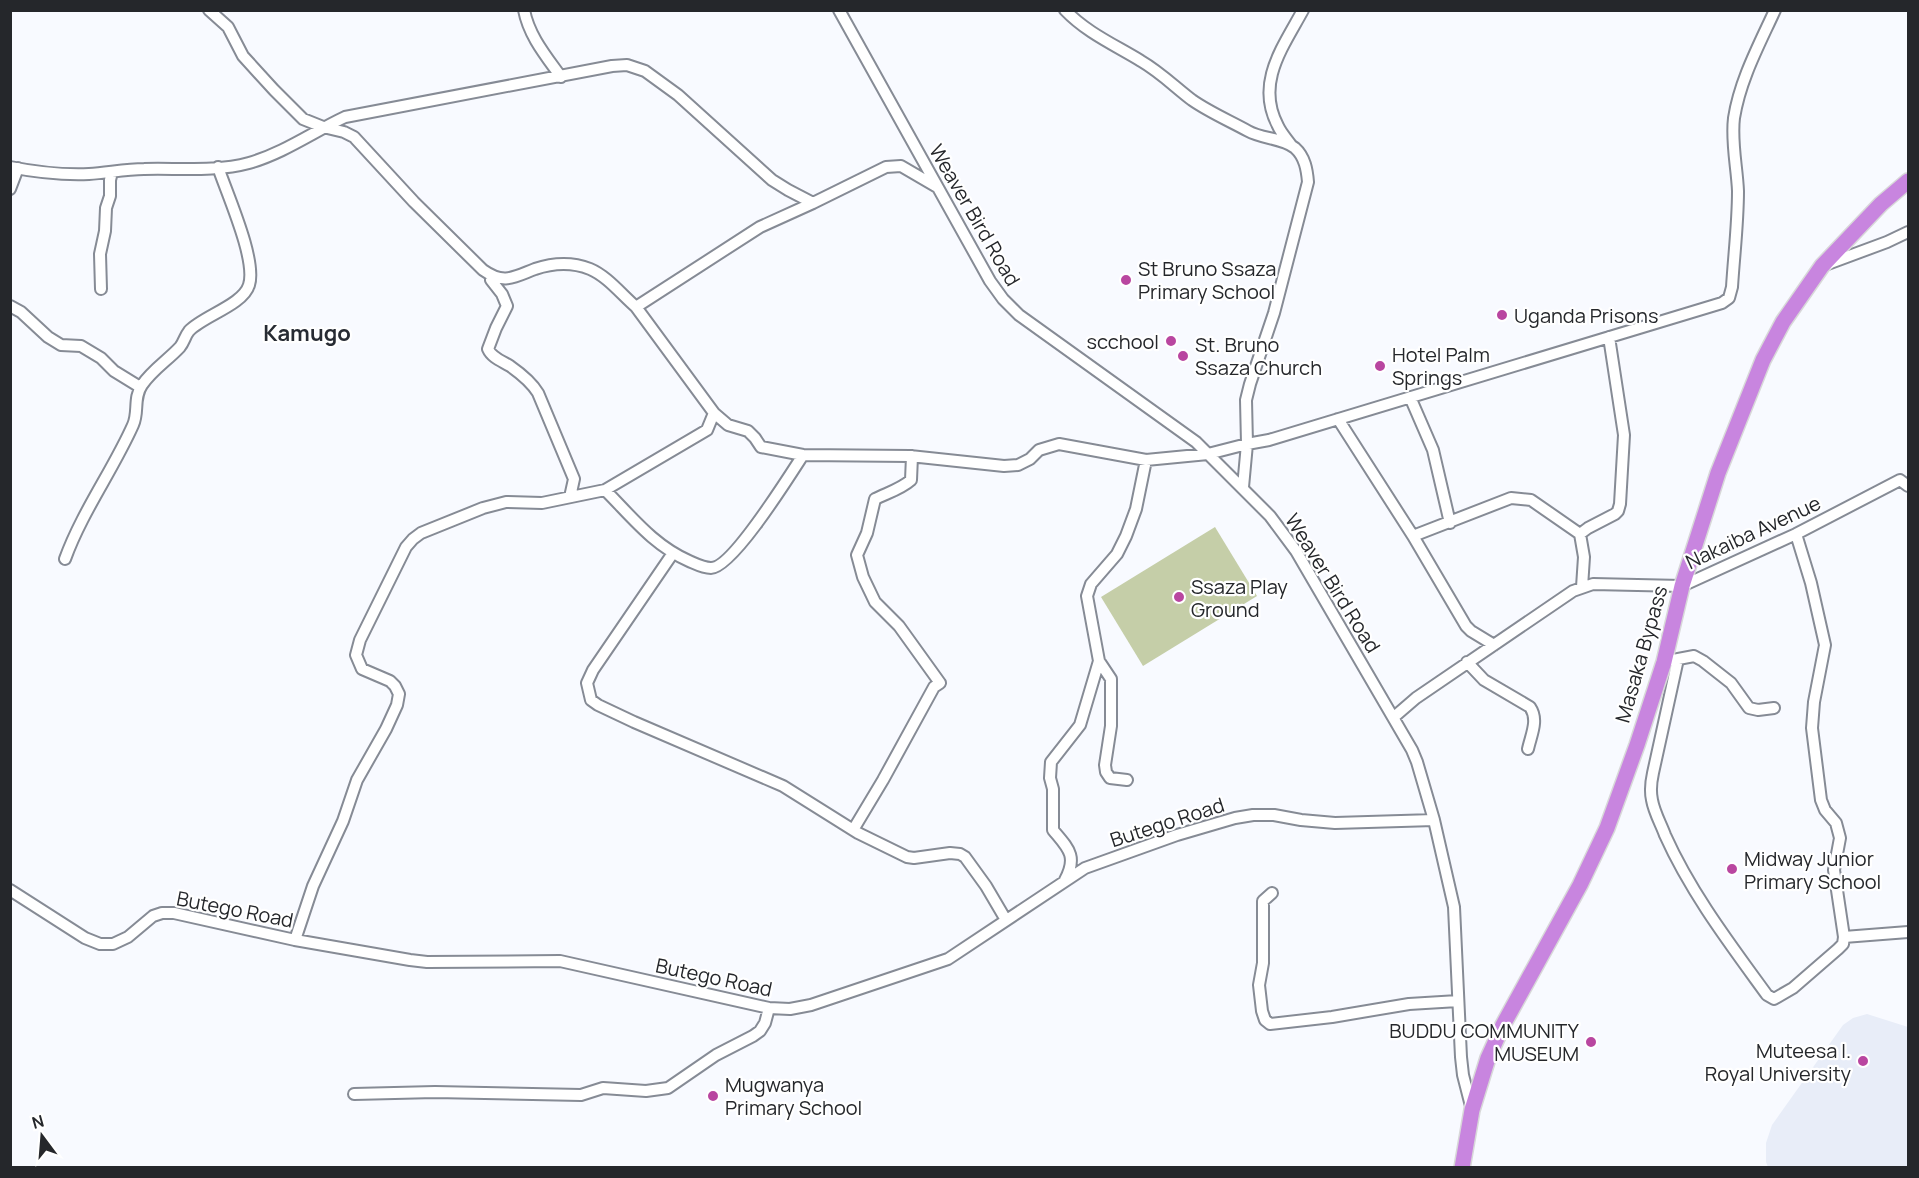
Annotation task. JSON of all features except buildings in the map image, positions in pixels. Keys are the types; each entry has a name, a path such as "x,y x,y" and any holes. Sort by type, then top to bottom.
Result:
{"highway":[{"name":"Masaka Bypass","path":"1462,1167 1472,1110 1488,1058 1503,1025 1580,885 1607,828 1671,661 1682,586 1718,473 1763,360 1783,322 1822,266 1881,204 1908,181"}],"street":[{"path":"209,10 228,27 243,56 303,119 323,128 344,132 354,137 414,202 492,277 508,279 556,264 573,264 591,269 636,307 714,412 728,425 748,431 761,447 803,455 912,456 1004,466 1018,465 1046,446 1059,444 1146,460 1208,454 1269,440 1722,303 1729,298 1732,287 1738,202 1733,140 1734,118 1750,64 1775,10"},
{"path":"524,10 534,39 561,77"},
{"name":"Weaver Bird Road","path":"839,10 990,281 1003,299 1035,328 1196,442 1243,487 1270,516 1296,551 1394,717 1415,756 1434,820 1454,907 1463,1075 1472,1110"},
{"path":"1065,10 1073,19 1105,42 1142,61 1195,102 1252,134 1292,146"},
{"path":"1243,487 1247,444 1246,400 1274,313 1308,182 1303,159 1278,127 1269,93 1269,78 1276,59 1303,10"},
{"path":"10,189 14,167 87,174 138,169 218,167 248,163 280,152 345,117 627,65 645,71 678,94 772,180 813,203"},
{"path":"636,307 760,227 886,167 901,166 939,189"},
{"path":"65,559 72,541 135,422 135,403 140,387 158,366 182,345 187,333 245,294 249,284 249,259 218,167"},
{"path":"101,289 100,254 112,172"},
{"path":"1822,266 1908,232"},
{"path":"492,277 491,280 502,294 507,306 488,349 491,354 513,368 534,387 574,479 590,493"},
{"path":"10,306 21,312 48,337 61,345 81,346 140,387"},
{"path":"1580,534 1615,514 1620,504 1624,435 1609,337"},
{"path":"1410,397 1433,450 1450,523"},
{"path":"708,430 714,412"},
{"path":"1338,419 1413,536 1466,626 1494,645"},
{"path":"295,940 313,886 343,820 357,780 397,705 399,694 395,686 390,681 362,669 356,655 360,640 406,548 413,539 421,533 483,508 506,502 542,503 605,489 708,430 728,425"},
{"path":"605,489 663,547 703,567 712,568 733,553 769,507 803,455"},
{"path":"853,830 934,687 940,683 899,626 875,602 863,577 857,555 867,533 875,499 902,488 911,480 912,456"},
{"path":"1127,780 1110,778 1106,772 1111,726 1111,679 1099,661 1088,607 1088,590 1117,554 1126,536 1136,509 1146,460"},
{"path":"570,497 574,479"},
{"name":"Nakaiba Avenue","path":"1394,717 1416,698 1467,662 1573,591 1593,584 1682,586 1796,534 1900,480 1908,486"},
{"path":"1413,536 1511,498 1531,501 1580,534 1584,557 1582,587"},
{"path":"1774,708 1753,710 1749,708 1731,683 1694,656 1671,661 1650,788 1652,803 1677,860 1723,935 1770,998 1779,997 1793,988 1843,944 1844,937 1834,870 1840,838 1836,823 1825,810 1821,800 1812,728 1814,702 1825,645 1812,583 1796,534"},
{"path":"673,553 593,670 587,683 591,700 634,722 783,786 853,830 907,857 960,854 965,857 981,879 1006,920"},
{"path":"1065,880 1071,868 1070,850 1053,830 1053,789 1049,770 1051,762 1080,724 1099,661"},
{"path":"1467,662 1484,680 1530,707 1535,719 1528,749"},
{"name":"Butego Road","path":"10,890 85,938 100,944 113,944 128,937 153,916 168,913 295,940 427,962 542,960 574,962 673,988 769,1008 790,1009 811,1005 937,963 964,950 1085,868 1177,835 1253,815 1274,815 1335,823 1434,820"},
{"path":"1272,893 1263,901 1263,963 1258,985 1262,1011 1265,1020 1270,1024 1332,1017 1409,1004 1458,1001"},
{"path":"1844,937 1908,932"},
{"path":"354,1094 435,1092 581,1095 603,1088 658,1090 668,1088 716,1055 753,1036 763,1027 769,1008"}],"shaded area":[{"name":"Muteesa I. Royal University","path":"1867,1014 1908,1027 1908,1167 1768,1167 1766,1143 1772,1125 1843,1025 1853,1018"}],"green space":[{"name":"Ssaza Play Ground","path":"1215,527 1257,596 1143,666 1101,597"}],"place":[{"name":"St Bruno Ssaza Primary School","path":"1126,280"},
{"name":"Uganda Prisons","path":"1502,315"},
{"name":"scchool","path":"1171,341"},
{"name":"St. Bruno Ssaza Church","path":"1183,356"},
{"name":"Hotel Palm Springs","path":"1380,366"},
{"name":"Ssaza Play Ground","path":"1179,597"},
{"name":"Midway Junior Primary School","path":"1732,869"},
{"name":"BUDDU COMMUNITY MUSEUM","path":"1591,1042"},
{"name":"Muteesa I. Royal University","path":"1863,1061"},
{"name":"Mugwanya Primary School","path":"713,1096"}],"district":[{"name":"Kamugo","path":"307,333"}]}
